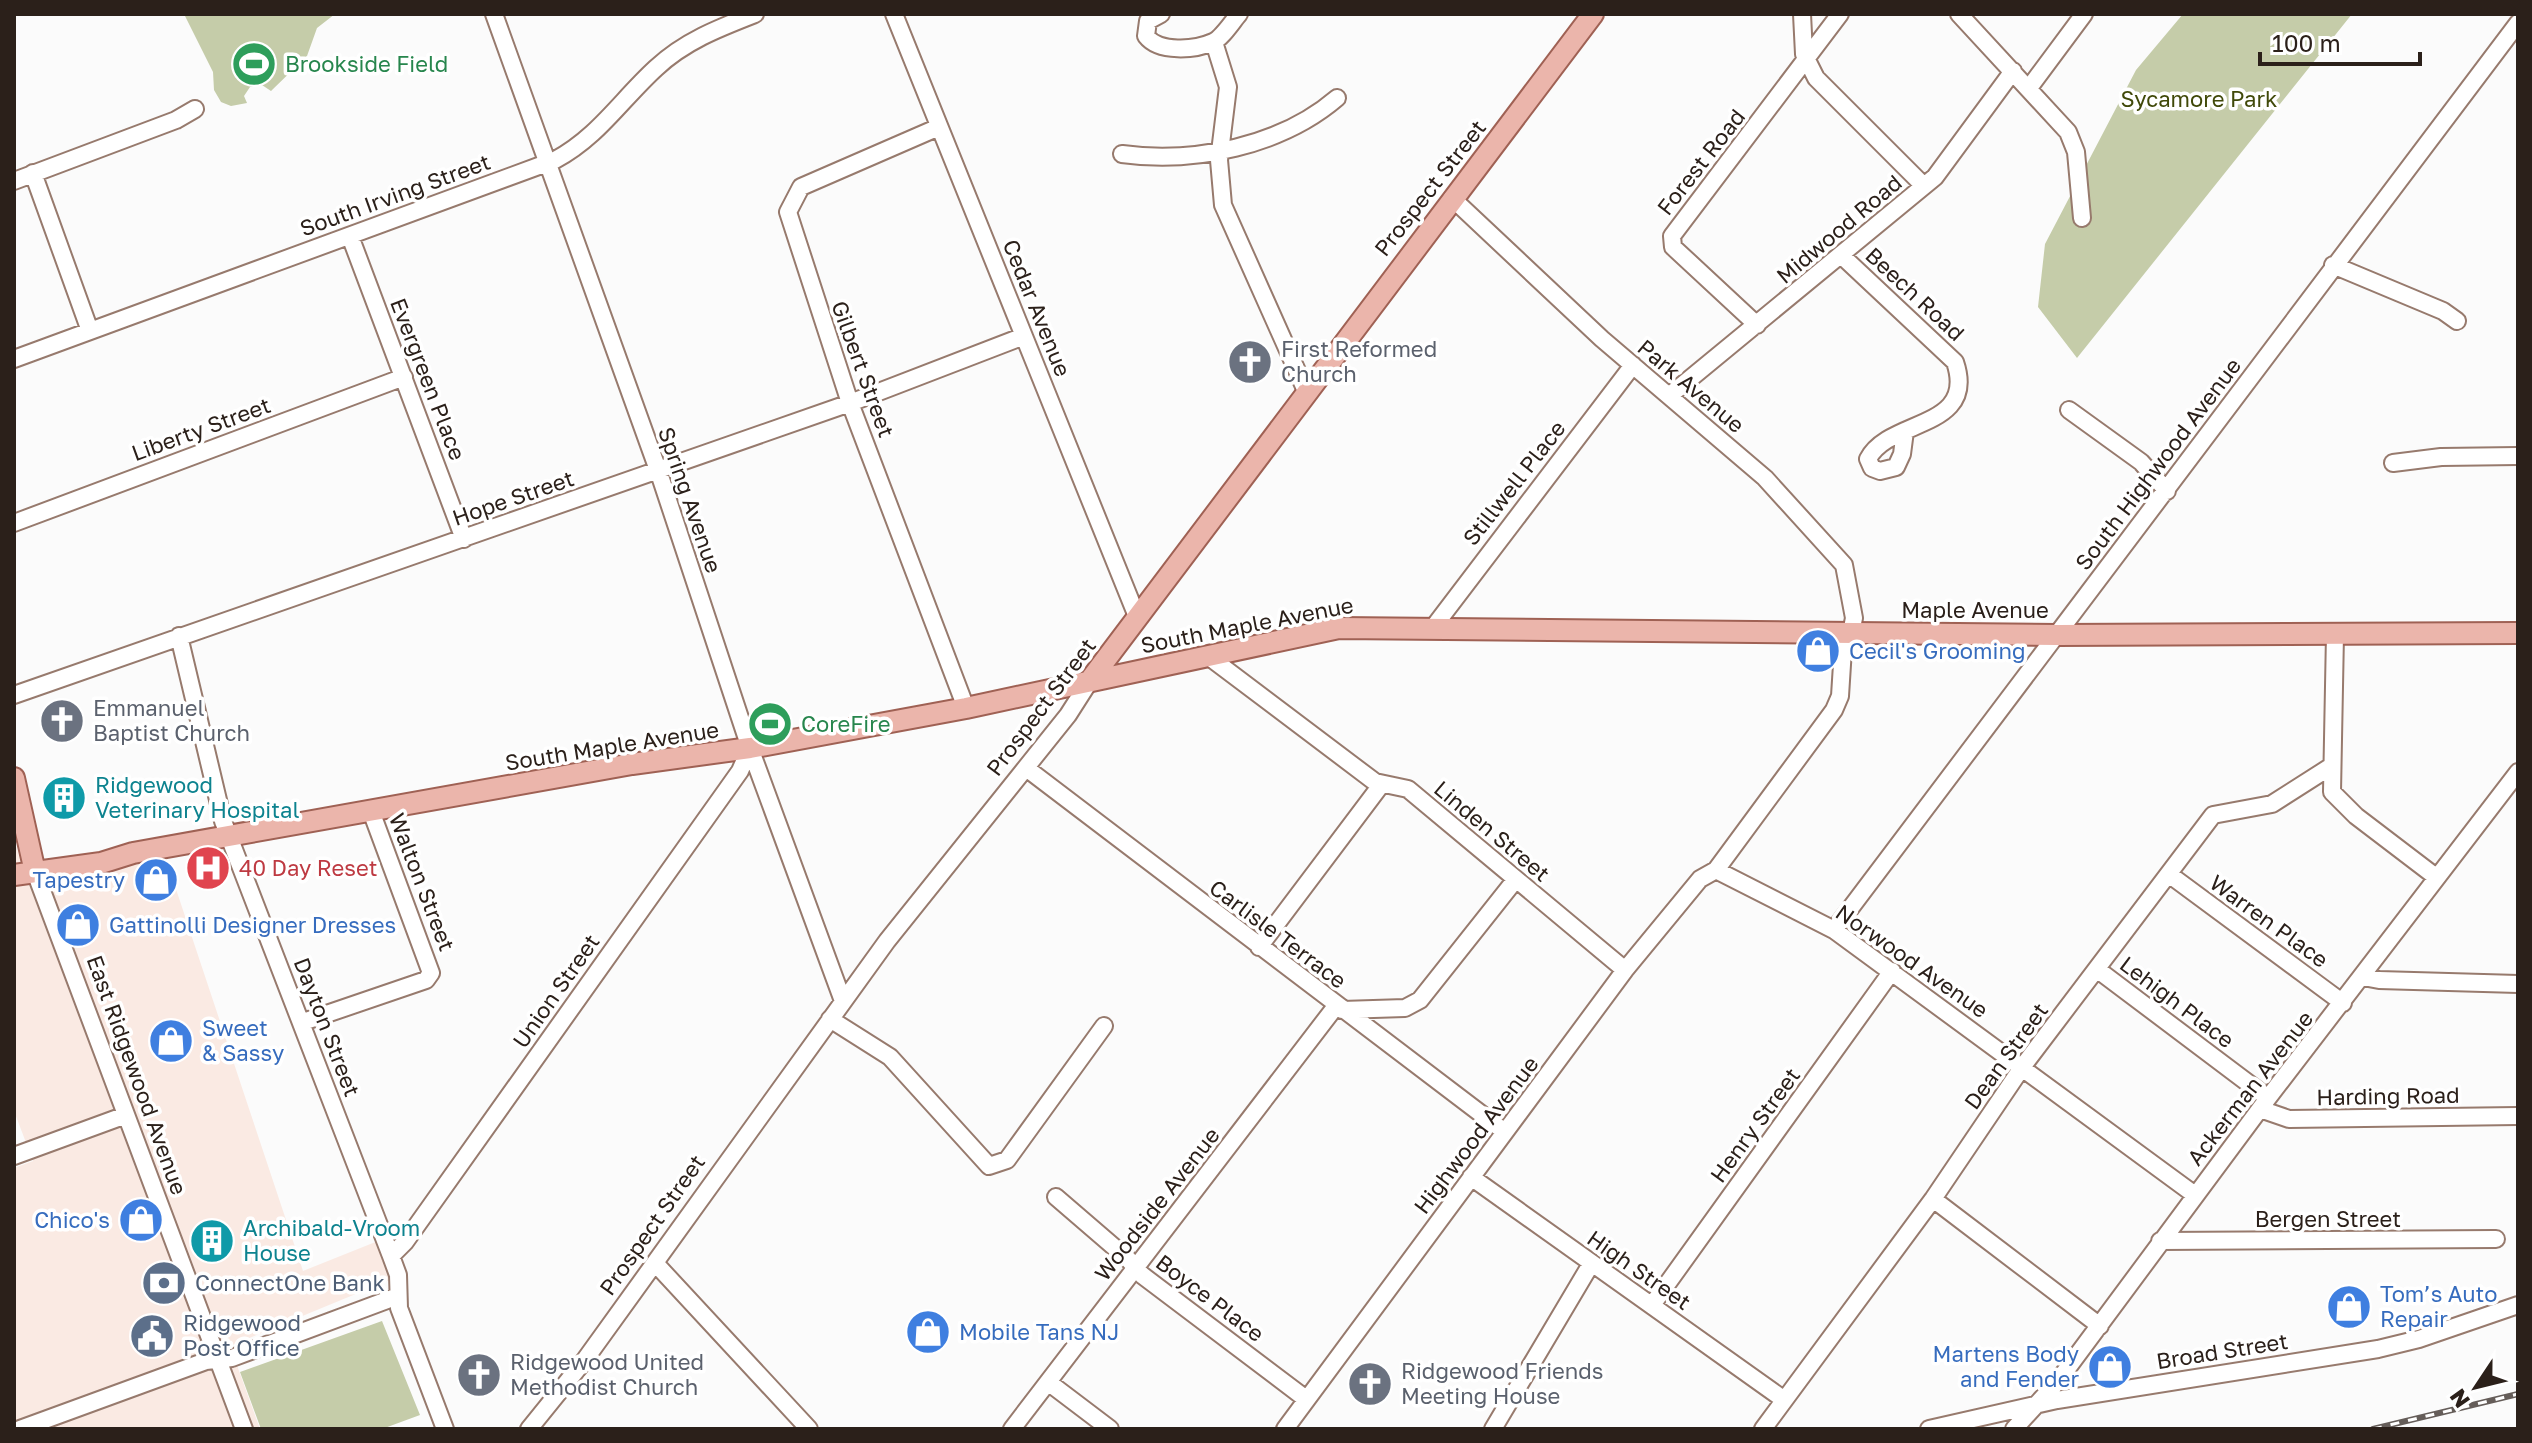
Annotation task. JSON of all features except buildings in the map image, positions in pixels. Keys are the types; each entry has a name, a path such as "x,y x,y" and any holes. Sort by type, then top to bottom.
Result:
{"main road":[{"name":"Prospect Street","path":"1091,679 1593,14"},
{"name":"South Maple Avenue","path":"14,875 101,863 124,855 229,835 632,764 750,748 966,708 1339,628 1432,629"},
{"name":"Maple Avenue","path":"1432,629 2057,635 2518,633"},
{"name":"East Ridgewood Avenue","path":"14,778 35,872"}],"street":[{"name":"Spring Avenue","path":"494,14 658,470 750,748 843,1001"},
{"name":"South Irving Street","path":"14,359 547,163 601,128 654,70 689,42 755,14"},
{"name":"Cedar Avenue","path":"894,14 1138,619"},
{"path":"1161,14 1146,24 1146,36 1150,41 1180,48 1214,42 1239,14"},
{"path":"1802,14 1805,59 1816,78 1924,186"},
{"name":"Forest Road","path":"1757,325 1673,247 1672,236 1736,157 1840,14"},
{"path":"1959,14 2029,88 2074,142 2082,218"},
{"path":"2029,88 2084,14"},
{"name":"South Highwood Avenue","path":"1834,930 2518,23"},
{"path":"1214,42 1228,87 1220,153 1223,205 1306,391"},
{"name":"Midwood Road","path":"1669,396 1924,186 2013,71"},
{"path":"1122,154 1159,157 1220,153 1295,125 1337,98"},
{"path":"14,181 176,120 195,109"},
{"name":"Gilbert Street","path":"939,127 809,182 790,203 788,221 850,403 966,708"},
{"path":"33,173 90,331"},
{"name":"Park Avenue","path":"1452,198 1633,365 1765,478 1844,565 1854,618 1847,633"},
{"name":"Evergreen Place","path":"350,236 464,539"},
{"name":"Beech Road","path":"1842,256 1955,362 1959,381 1953,402 1937,417 1905,431"},
{"path":"2333,265 2443,311 2457,321"},
{"name":"Hope Street","path":"14,695 850,403 1024,336"},
{"name":"Stillwell Place","path":"1432,629 1633,365"},
{"name":"Liberty Street","path":"14,523 404,377"},
{"path":"2069,410 2141,462 2167,491"},
{"path":"2393,463 2441,457 2518,456"},
{"name":"Highwood Avenue","path":"1285,1429 1625,970 1712,872 1834,710 1840,696 1847,633"},
{"path":"2335,634 2330,767 2332,792 2343,805 2436,877"},
{"name":"Dayton Street","path":"179,636 229,835 398,1275 398,1296 445,1429"},
{"name":"Linden Street","path":"1208,656 1381,785 1408,789 1625,970"},
{"name":"Prospect Street","path":"529,1429 655,1263 887,941 1068,715 1091,679"},
{"name":"Union Street","path":"391,1256 414,1229 740,771 750,748"},
{"name":"Dean Street","path":"1769,1427 1783,1399 1933,1199 2023,1066 2213,815 2272,804 2330,767"},
{"name":"Carlisle Terrace","path":"1026,768 1505,1132"},
{"name":"Ackerman Avenue","path":"2014,1429 2100,1326 2160,1241 2518,772"},
{"path":"1259,947 1381,785"},
{"name":"Walton Street","path":"303,1022 426,980 431,973 371,811"},
{"name":"East Ridgewood Avenue","path":"35,872 244,1429"},
{"name":"Norwood Avenue","path":"1712,872 1834,930 2195,1195"},
{"name":"Warren Place","path":"2170,875 2343,1003"},
{"path":"1339,1008 1405,1008 1420,1000 1516,879"},
{"name":"Lehigh Place","path":"2098,970 2264,1104"},
{"name":"Henry Street","path":"1652,1305 1892,971"},
{"path":"2363,977 2518,984"},
{"name":"Woodside Avenue","path":"1012,1429 1339,1008"},
{"path":"830,1019 890,1057 982,1163 996,1167 1007,1160 1104,1026"},
{"name":"Harding Road","path":"2264,1104 2289,1119 2518,1116"},
{"path":"14,1156 126,1115"},
{"name":"High Street","path":"1471,1177 1783,1399"},
{"name":"Boyce Place","path":"1056,1197 1135,1268 1306,1399"},
{"path":"1933,1199 2100,1326"},
{"name":"Bergen Street","path":"2160,1241 2496,1239"},
{"path":"655,1263 809,1429"},
{"path":"1493,1429 1591,1264"},
{"path":"20,1429 218,1359 232,1358 398,1296"},
{"name":"Broad Street","path":"1929,1429 2038,1404 2378,1349 2419,1339 2518,1305"},
{"path":"1048,1382 1110,1429"},
{"path":"546,1410 552,1429"},
{"path":"1978,1418 1986,1420 1994,1429"}],"shaded area":[{"path":"14,839 25,876 165,856 303,1271 378,1241 392,1279 230,1346 260,1429 14,1429 14,1168 33,1161 14,1111"}],"green space":[{"name":"Brookside Field","path":"184,14 335,14 317,28 307,56 271,91 262,85 250,87 244,96 247,103 231,106 221,102 214,90 213,72"},
{"name":"Sycamore Park","path":"2183,14 2352,14 2077,358 2038,307 2045,244 2136,70"},
{"path":"382,1321 420,1415 382,1429 261,1429 240,1372"}],"railway":[{"path":"2373,1429 2518,1394"}],"place":[{"name":"Brookside Field","path":"254,64"},
{"name":"First Reformed Church","path":"1250,362"},
{"name":"Cecil's Grooming","path":"1818,651"},
{"name":"Emmanuel Baptist Church","path":"62,721"},
{"name":"CoreFire","path":"770,724"},
{"name":"Ridgewood Veterinary Hospital","path":"64,798"},
{"name":"40 Day Reset","path":"208,868"},
{"name":"Tapestry","path":"156,880"},
{"name":"Gattinolli Designer Dresses","path":"78,925"},
{"name":"Sweet & Sassy","path":"171,1041"},
{"name":"Chico's","path":"141,1220"},
{"name":"Archibald-Vroom House","path":"212,1241"},
{"name":"ConnectOne Bank","path":"164,1283"},
{"name":"Tom’s Auto Repair","path":"2349,1307"},
{"name":"Mobile Tans NJ","path":"928,1332"},
{"name":"Ridgewood Post Office","path":"152,1336"},
{"name":"Martens Body and Fender","path":"2110,1367"},
{"name":"Ridgewood United Methodist Church","path":"479,1375"},
{"name":"Ridgewood Friends Meeting House","path":"1370,1384"}]}
